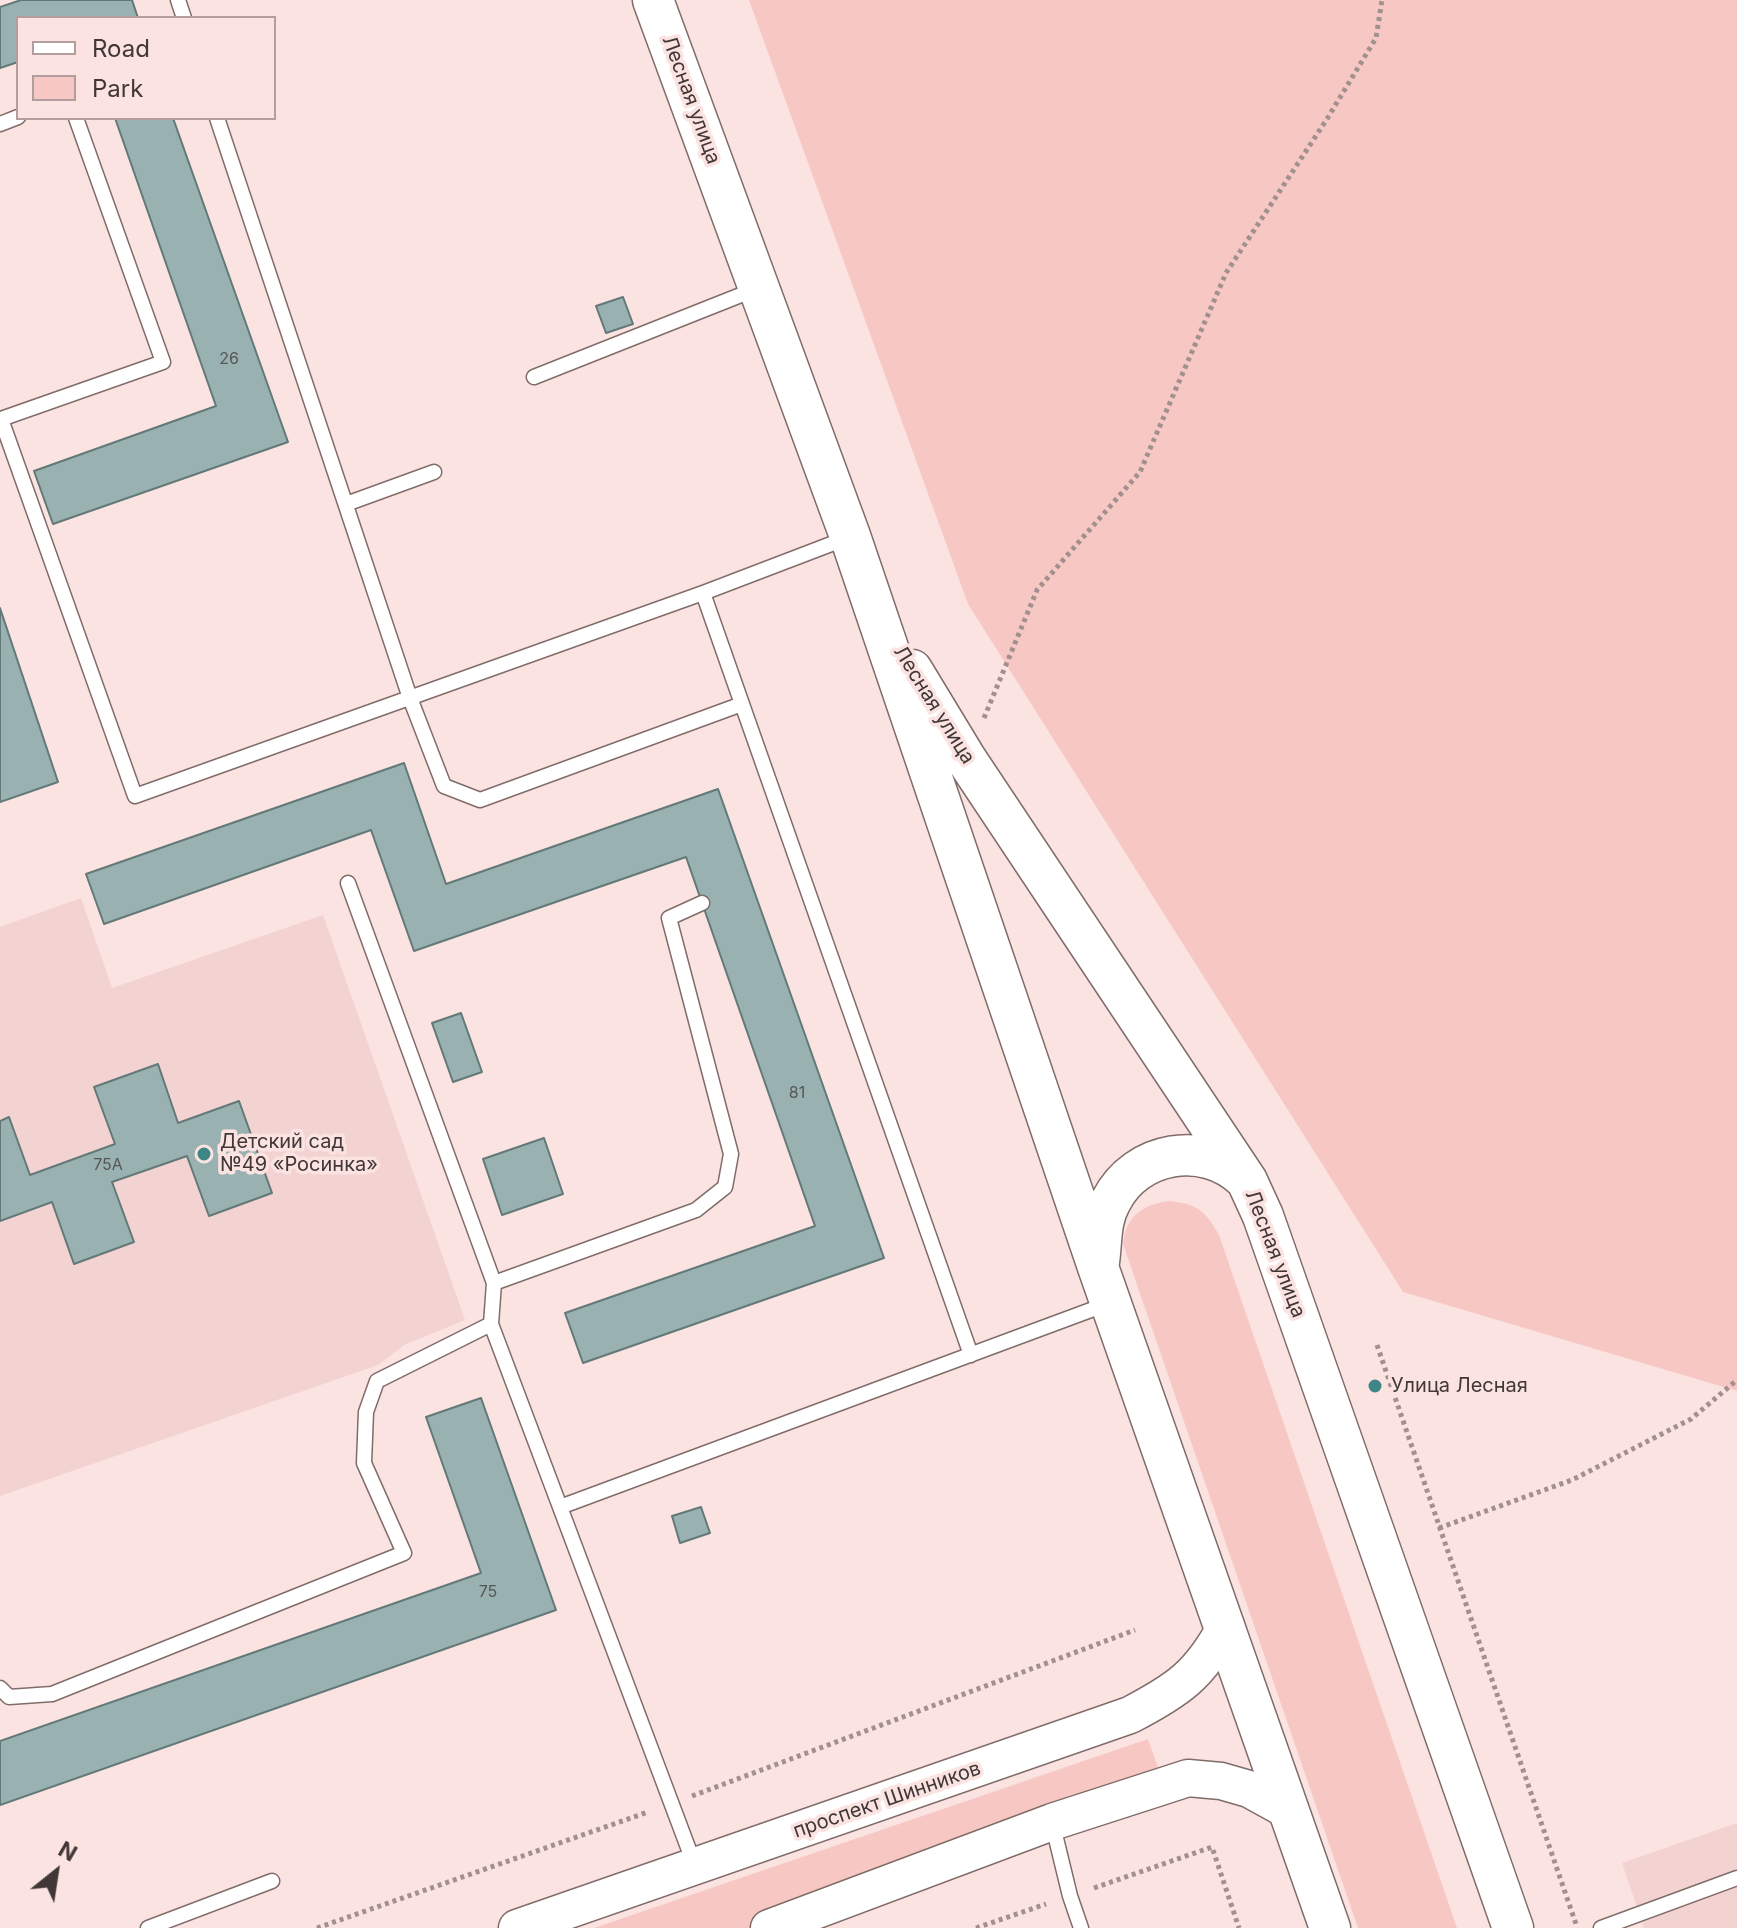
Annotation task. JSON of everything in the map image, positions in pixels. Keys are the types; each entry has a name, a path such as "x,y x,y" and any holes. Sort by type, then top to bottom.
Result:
{"main road":[{"name":"Лесная улица","path":"653,0 850,536 1104,1285 1330,1928"},
{"name":"Лесная улица","path":"873,608 966,759 1247,1181 1263,1216 1513,1928"},
{"path":"1104,1285 1104,1215 1111,1199 1132,1174 1162,1158 1194,1155 1226,1165 1247,1181"}],"street":[{"name":"проспект Шинников","path":"517,1928 1130,1715 1172,1693 1194,1675 1226,1626"},
{"path":"769,1928 1052,1822 1188,1778 1221,1781 1249,1789 1289,1811"}],"lane":[{"path":"77,120 163,362 1,419 135,796 703,593 850,536"},
{"path":"218,120 410,698 444,786 480,800 742,704"},
{"path":"534,377 760,287"},
{"path":"346,504 434,472"},
{"path":"703,593 971,1355"},
{"path":"348,883 494,1283 491,1324 695,1866"},
{"path":"494,1283 696,1210 725,1187 731,1154 669,918 702,903"},
{"path":"560,1507 971,1355 1104,1285"},
{"path":"0,1688 9,1697 52,1694 404,1553 364,1463 366,1412 377,1381 491,1324"},
{"path":"1052,1822 1081,1928"},
{"path":"1601,1928 1737,1878"},
{"path":"148,1928 272,1881"}],"path":[{"path":"966,759 1037,590 1140,472 1226,273 1376,38 1382,0"},
{"path":"1377,1345 1577,1928"},
{"path":"1439,1528 1572,1480 1691,1419 1737,1380"},
{"path":"317,1928 671,1804 1135,1630"},
{"path":"1212,1847 1239,1928"}],"shaded area":[{"name":"Детский сад №49 «Росинка»","path":"81,898 112,988 323,915 465,1320 404,1345 378,1365 0,1496 0,927"},
{"path":"1737,1823 1737,1928 1644,1928 1622,1863"}],"green space":[{"path":"749,0 1737,0 1737,1391 1403,1292 968,604"},
{"path":"1169,1201 1199,1210 1219,1235 1457,1928 1358,1928 1123,1244 1128,1226 1137,1214 1151,1205"},
{"path":"1148,1739 1166,1791 763,1928 594,1928"}],"building":[{"path":"21,0 132,0 137,16 16,16 16,63 0,68 0,7"},
{"path":"116,120 174,120 288,442 53,524 34,471 216,406"},
{"path":"623,297 633,324 606,333 596,306"},
{"path":"0,608 58,782 0,802"},
{"path":"404,763 446,884 718,789 884,1258 583,1363 565,1313 815,1226 686,857 414,951 371,830 104,924 86,874"},
{"path":"461,1013 482,1072 453,1082 432,1023"},
{"path":"158,1064 178,1123 239,1101 272,1193 209,1216 187,1156 112,1182 134,1242 74,1264 52,1202 0,1221 0,1121 9,1117 30,1175 115,1144 94,1087"},
{"path":"544,1138 563,1194 502,1215 483,1159"},
{"path":"481,1398 556,1610 0,1805 0,1741 481,1573 426,1417"},
{"path":"701,1507 710,1533 680,1543 672,1516"}],"place":[{"name":"Детский сад №49 «Росинка»","path":"204,1154"},
{"name":"Улица Лесная","path":"1375,1386"}]}
